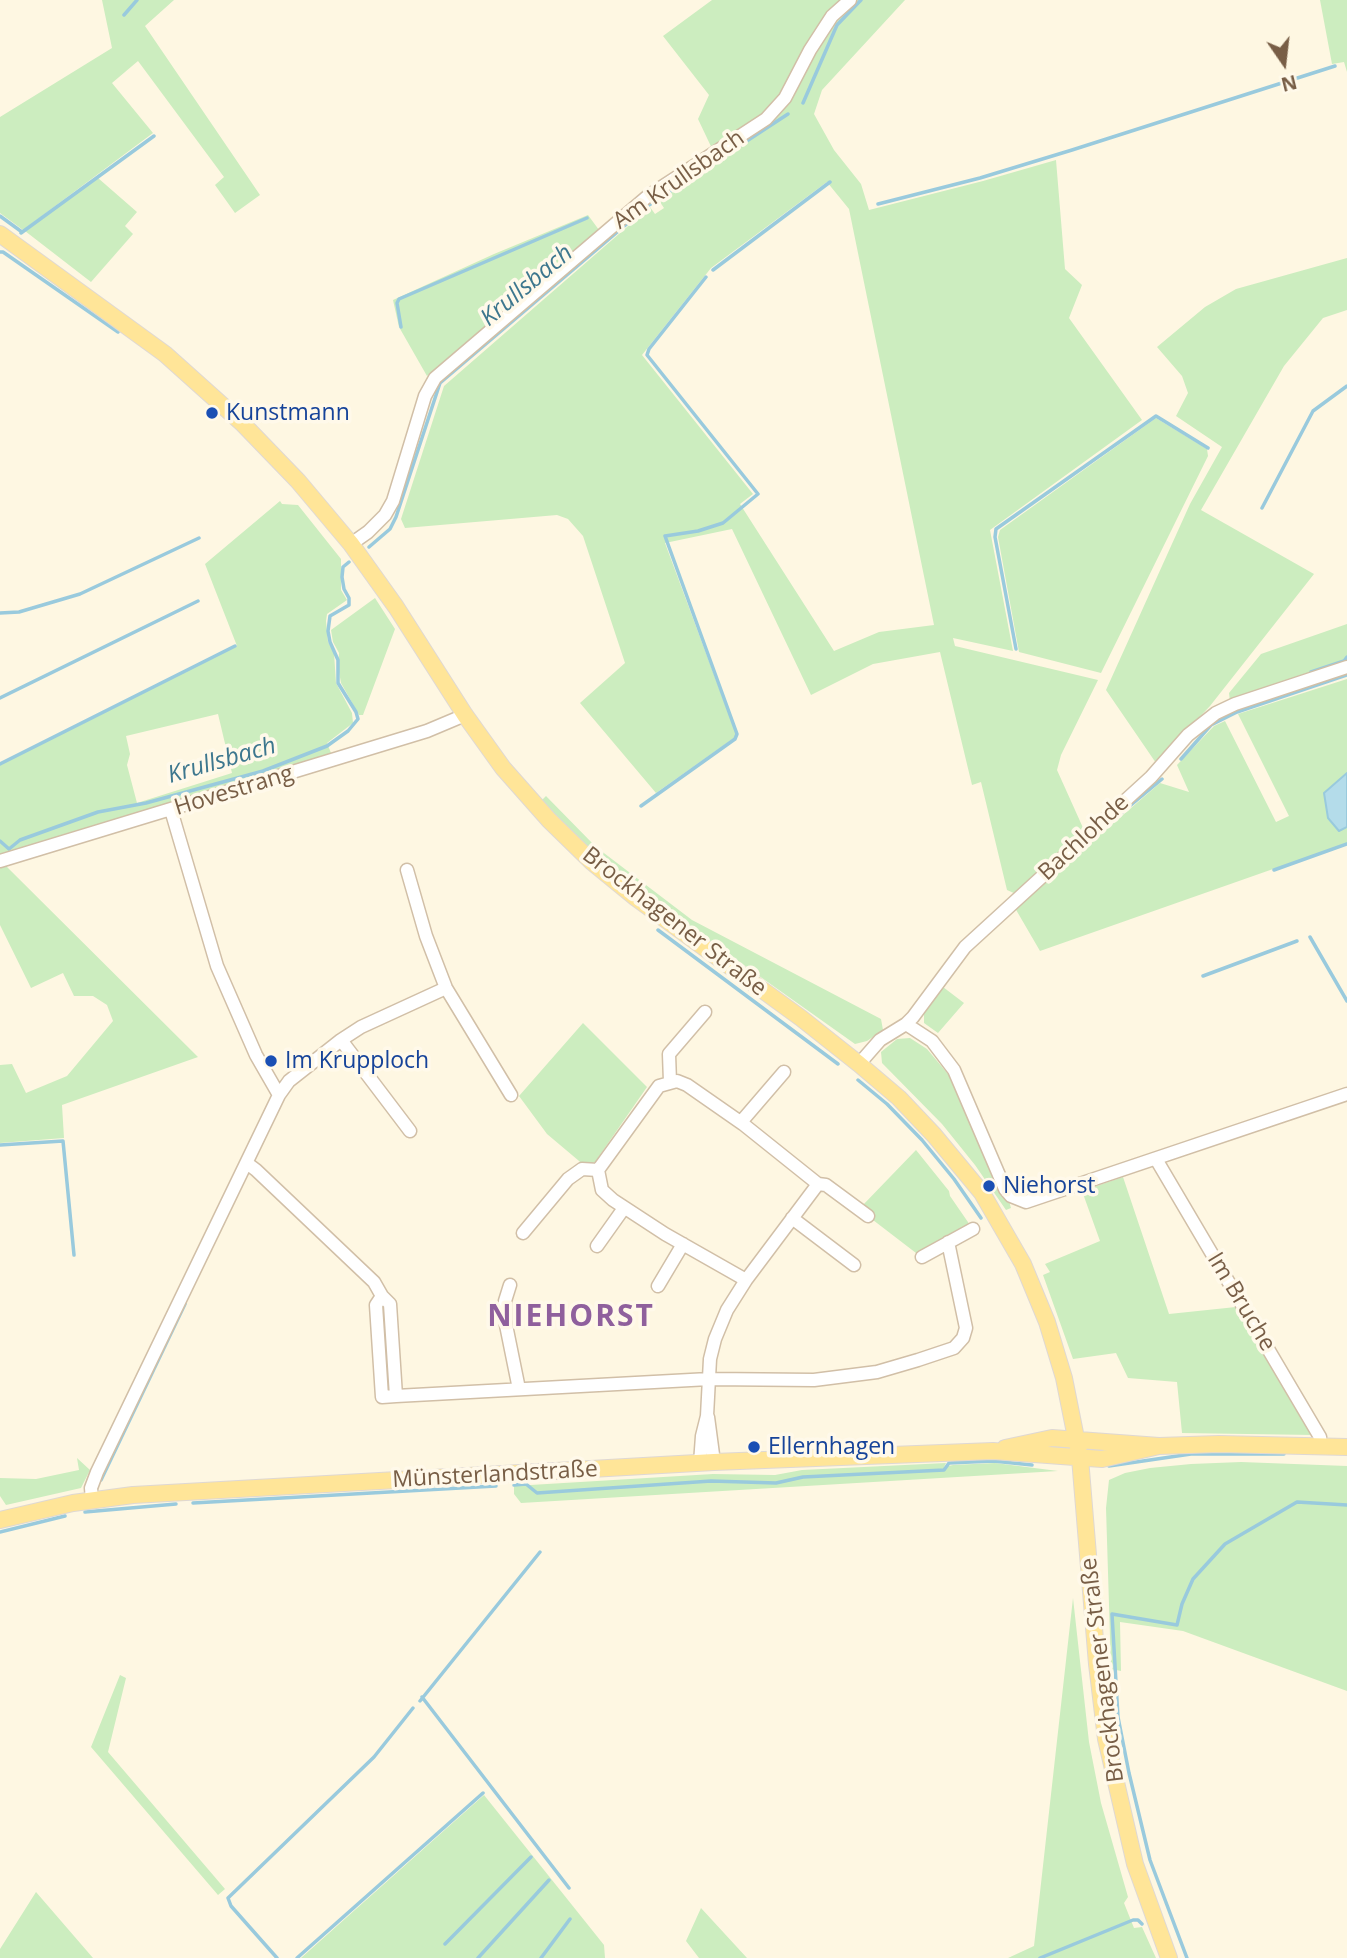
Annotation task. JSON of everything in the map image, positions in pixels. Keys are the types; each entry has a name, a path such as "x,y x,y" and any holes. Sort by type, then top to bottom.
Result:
{"main road":[{"name":"Brockhagener Straße","path":"0,234 165,354 242,423 280,461 351,544 396,607 465,715 523,792 592,862 636,898 801,1018 899,1098 965,1171 998,1218 1023,1264 1048,1322 1064,1378 1080,1458 1097,1664 1107,1739 1135,1864 1169,1958"},
{"name":"Münsterlandstraße","path":"993,1451 1052,1438 1159,1446"},
{"path":"1159,1446 1219,1444 1347,1447"},
{"name":"Münsterlandstraße","path":"0,1519 92,1500 159,1494 707,1463 993,1451 1102,1459 1159,1446"}],"street":[{"name":"Am Krullsbach","path":"351,544 386,515 425,396 435,378 648,196 766,119 785,98 810,50 832,16 850,0"},
{"name":"Bachlohde","path":"859,1064 880,1040 905,1024 965,947 1151,777 1188,735 1216,713 1235,704 1347,667"},
{"name":"Hovestrang","path":"0,861 427,731 465,715"},
{"path":"171,810 217,966 256,1055 279,1095"},
{"path":"407,870 426,936 446,988 511,1095"},
{"path":"92,1500 91,1488 97,1472 279,1095 289,1081 361,1027 446,988"},
{"path":"670,1082 669,1054 705,1012"},
{"path":"905,1024 932,1041 954,1070 1005,1189 1018,1201 1035,1201 1347,1094"},
{"path":"341,1040 410,1130"},
{"path":"741,1122 784,1072"},
{"path":"746,1280 624,1208 602,1190 598,1170 659,1086 677,1081 687,1084 741,1122 818,1184 826,1185 868,1216"},
{"name":"Im Bruche","path":"1156,1159 1320,1437 1321,1446"},
{"path":"248,1164 374,1282 382,1296 376,1305 382,1397 709,1379 787,1381 877,1372 954,1348 963,1338 966,1328 948,1242"},
{"path":"523,1233 568,1179 582,1169 598,1170"},
{"path":"707,1463 702,1436 707,1416 715,1339 727,1310 746,1280 818,1184"},
{"path":"597,1246 624,1208"},
{"path":"792,1218 853,1265"},
{"path":"922,1257 972,1229"},
{"path":"658,1286 683,1244"},
{"path":"510,1285 505,1301 505,1320 519,1389"}],"green space":[{"path":"102,0 174,0 145,26 260,195 235,213 215,185 224,177 138,61 112,83 153,133 23,230 0,213 0,117 112,48"},
{"path":"712,0 905,0 822,90 814,114 834,150 861,184 869,210 1056,160 1065,269 1082,285 1069,318 1142,420 990,530 1013,651 953,638 955,646 1098,680 1061,755 1057,770 1084,830 1016,894 1007,890 981,782 972,785 940,652 873,664 811,695 732,529 665,543 736,734 656,793 580,703 625,663 583,536 568,519 557,515 405,528 401,519 444,386 650,207 655,214 664,208 656,196 716,157 698,119 709,95 663,36","holes":["827,182 849,209 934,625 879,632 834,651 740,504 753,494 642,355 711,268"]},
{"path":"1320,0 1347,0 1347,72 1344,62 1332,64"},
{"path":"98,178 137,212 125,226 133,234 91,282 25,231"},
{"path":"588,215 599,230 427,376 399,327 393,300"},
{"path":"1347,258 1347,310 1323,318 1284,366 1201,510 1314,574 1210,706 1156,763 1106,690 1190,504 1222,447 1176,416 1188,393 1182,376 1157,347 1205,307 1236,289"},
{"path":"1156,418 1207,449 1208,456 1101,673 1019,652 998,537 1000,530"},
{"path":"280,501 282,504 298,505 341,559 341,590 347,600 327,614 326,621 328,642 334,653 336,683 352,713 353,723 327,743 331,753 287,769 0,856 0,765 237,646 205,564","holes":["218,714 232,773 137,803 127,765 130,754 126,736"]},
{"path":"375,598 395,629 363,715 359,715 341,683 339,653 331,630"},
{"path":"1347,624 1347,662 1230,702 1229,693 1261,654"},
{"path":"1347,679 1347,773 1337,783 1339,830 1347,827 1347,843 1040,951 1015,908 1160,783 1189,792 1177,765 1214,726 1225,721 1276,822 1289,816 1238,714"},
{"path":"546,796 596,847 692,920 881,1019 883,1030 867,1041 855,1044 638,890 592,852 553,814 542,800"},
{"path":"5,865 198,1057 62,1105 64,1138 0,1143 0,1065 12,1064 26,1093 67,1076 113,1021 107,1005 93,996 74,996 63,973 31,988 0,925 0,867"},
{"path":"943,987 964,1003 938,1033 924,1023 924,1012"},
{"path":"583,1023 647,1087 595,1162 585,1166 547,1134 519,1096"},
{"path":"910,1038 927,1049 948,1074 1011,1208 1006,1210 942,1124 882,1063 881,1052 897,1039"},
{"path":"916,1150 949,1191 970,1225 923,1252 916,1253 873,1220 875,1216 862,1206"},
{"path":"1123,1177 1169,1314 1236,1307 1313,1435 1182,1433 1177,1382 1128,1378 1116,1353 1073,1359 1043,1275 1050,1272 1045,1264 1100,1241 1082,1191"},
{"path":"77,1458 90,1470 81,1488 6,1505 0,1496 0,1478 36,1479 79,1470"},
{"path":"1241,1462 1347,1466 1347,1691 1183,1631 1120,1622 1121,1671 1111,1669 1106,1508 1109,1480 1125,1473 1150,1468"},
{"path":"946,1463 944,1467 995,1463 1058,1471 521,1503 514,1494 514,1486 713,1474 775,1475 802,1470"},
{"path":"1073,1598 1089,1742 1101,1803 1128,1897 1124,1903 1134,1928 1142,1927 1156,1958 1008,1958 1034,1946"},
{"path":"120,1675 126,1678 108,1752 225,1889 218,1895 91,1747"},
{"path":"484,1795 604,1945 605,1958 301,1958"},
{"path":"36,1892 93,1958 0,1958 0,1949"},
{"path":"701,1908 747,1958 699,1958 686,1941"}],"water":[{"path":"1347,773 1347,827 1339,831 1328,818 1324,793"}],"waterway":[{"path":"124,15 137,0"},
{"name":"Krullsbach","path":"803,103 837,25 861,0"},
{"path":"878,204 980,178 1335,66"},
{"name":"Krullsbach","path":"369,547 390,529 396,517 440,383 649,205 788,114"},
{"path":"21,233 154,136"},
{"path":"713,270 830,182"},
{"path":"0,216 22,232"},
{"path":"401,327 397,303 399,299 587,218"},
{"path":"0,252 118,332"},
{"path":"641,806 735,739 737,734 665,536 698,531 723,523 758,494 647,355 706,277"},
{"path":"1262,508 1313,411 1347,386"},
{"path":"1016,649 995,537 996,529 1156,416 1208,448"},
{"path":"0,613 19,612 80,594 199,538"},
{"name":"Krullsbach","path":"0,841 9,849 20,840 98,812 146,803 263,771 327,746 348,731 358,719 338,683 338,660 328,631 330,616 349,605 342,577 343,567 349,562"},
{"path":"0,698 198,601"},
{"path":"0,764 235,646"},
{"path":"1311,672 1344,661 1347,657"},
{"path":"1181,759 1211,725 1237,712 1347,675"},
{"path":"1107,825 1162,779"},
{"path":"1274,870 1347,844"},
{"path":"658,930 838,1064"},
{"path":"1310,937 1347,1001"},
{"path":"1203,976 1297,941"},
{"path":"858,1080 887,1104 922,1140 981,1218"},
{"path":"0,1145 63,1141 74,1255"},
{"path":"101,1480 185,1304"},
{"path":"1109,1466 1191,1454 1284,1454"},
{"path":"514,1485 526,1484 537,1493 711,1481 776,1483 803,1477 944,1470 949,1463 993,1461 1032,1465"},
{"path":"193,1503 496,1486"},
{"path":"1187,1958 1150,1860 1129,1773 1118,1717 1112,1614 1177,1625 1182,1604 1193,1579 1225,1544 1297,1502 1347,1505"},
{"path":"85,1512 176,1504"},
{"path":"0,1532 65,1516"},
{"path":"420,1701 540,1552"},
{"path":"422,1697 569,1888"},
{"path":"277,1958 231,1906 228,1898 374,1757 413,1708"},
{"path":"297,1958 483,1793"},
{"path":"445,1944 531,1857"},
{"path":"478,1958 549,1880"},
{"path":"541,1958 570,1919"},
{"path":"1040,1958 1133,1920 1142,1924"}],"place":[{"name":"Kunstmann","path":"212,413"},
{"name":"Im Krupploch","path":"271,1061"},
{"name":"Niehorst","path":"989,1186"},
{"name":"Ellernhagen","path":"754,1447"}],"district":[{"name":"NIEHORST","path":"571,1317"}]}
